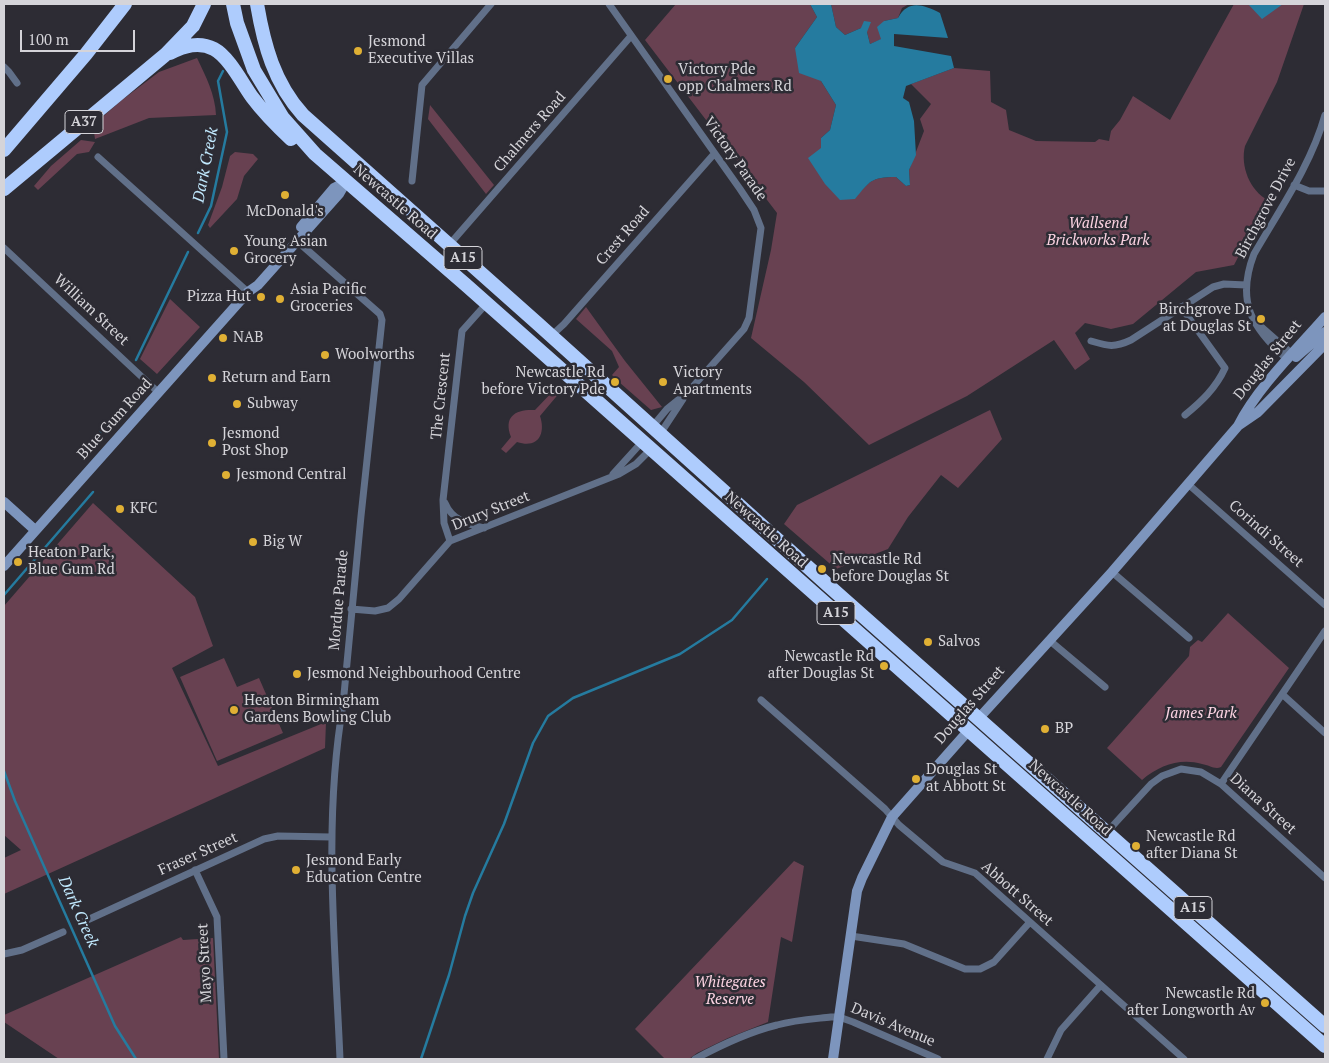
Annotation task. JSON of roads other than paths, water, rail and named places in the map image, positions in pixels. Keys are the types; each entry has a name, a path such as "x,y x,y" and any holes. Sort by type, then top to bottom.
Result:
{"highway":[{"name":"A37","path":"4,150 86,54 125,4"},
{"name":"A37","path":"4,190 165,55 193,26 204,4"},
{"name":"Newcastle Road","path":"233,4 237,23 254,70 275,107 312,151 487,303 1325,1046"},
{"name":"Newcastle Road","path":"257,4 269,58 277,78 303,115 1325,1026"},
{"path":"165,55 192,45 203,45 217,51 278,127 303,150 312,151"},
{"path":"346,182 360,166"},
{"path":"647,445 656,431"},
{"name":"Douglas Street","path":"969,730 979,718"}],"street":[{"path":"412,181 422,85 491,4"},
{"name":"Victory Parade","path":"609,4 740,189 757,215 761,228 747,324 735,341 688,392 656,431"},
{"name":"Chalmers Road","path":"448,246 631,36"},
{"path":"4,67 17,83"},
{"name":"Birchgrove Drive","path":"1291,358 1262,329 1253,317 1246,298 1246,285 1249,267 1254,254 1313,150 1325,114"},
{"name":"Crest Road","path":"551,336 564,324 714,154"},
{"path":"98,157 248,292"},
{"name":"Blue Gum Road","path":"4,566 248,292 258,285 339,194 346,182"},
{"name":"Blue Gum Road","path":"248,292 253,280 334,188 346,182"},
{"path":"1294,185 1309,191 1325,191"},
{"name":"Mordue Parade","path":"297,241 380,314 382,320 351,609 343,705 338,733 331,836 340,1059"},
{"name":"William Street","path":"4,248 158,392"},
{"path":"1091,341 1106,345 1120,345 1131,340 1213,287 1224,284 1246,285"},
{"name":"The Crescent","path":"450,542 444,524 443,500 462,332 487,303"},
{"path":"1181,307 1226,368 1220,380 1203,400 1185,415"},
{"name":"Douglas Street","path":"979,718 1112,572 1188,484 1238,426 1252,402 1325,317"},
{"path":"1264,406 1271,391 1288,369 1291,358 1300,354 1325,332"},
{"name":"Douglas Street","path":"1238,426 1264,406 1325,344"},
{"name":"Drury Street","path":"351,609 375,611 388,608 399,599 450,542 632,467 647,445"},
{"name":"Drury Street","path":"604,480 647,445"},
{"name":"Corindi Street","path":"1188,484 1325,605"},
{"path":"443,500 447,509 461,521 484,528"},
{"path":"4,502 35,530"},
{"path":"1112,572 1189,638"},
{"path":"1221,784 1325,631"},
{"path":"1049,640 1105,687"},
{"path":"1282,694 1325,733"},
{"name":"Abbott Street","path":"761,700 899,825 943,862 975,873 1184,1059"},
{"name":"Douglas Street","path":"833,1059 858,890 862,878 892,817 969,730"},
{"name":"Diana Street","path":"1107,832 1151,784 1162,776 1180,769 1201,772 1221,784 1325,878"},
{"name":"Fraser Street","path":"83,922 264,839 278,836 331,836"},
{"name":"Mayo Street","path":"195,870 217,917 224,1059"},
{"path":"851,936 904,944 965,969 980,970 994,962 1030,922"},
{"path":"4,954 22,950 62,932"},
{"path":"1047,1059 1061,1030 1100,986"},
{"name":"Davis Avenue","path":"695,1059 718,1046 744,1035 778,1024 839,1017 938,1059"}],"water":[{"path":"810,4 831,4 836,27 845,35 861,28 864,21 871,22 867,32 870,44 881,39 877,27 884,21 898,18 906,8 916,5 927,7 940,13 948,38 894,34 894,46 951,56 954,68 906,86 903,98 909,102 914,121 916,155 909,170 910,185 906,186 896,177 876,179 868,184 855,199 840,200 825,184 808,158 821,148 821,138 830,130 836,105 821,81 799,73 795,48 817,17"},
{"path":"1248,4 1283,4 1262,19"}],"waterway":[{"name":"Dark Creek","path":"198,233 211,206 227,132 218,81 223,71"},
{"name":"Dark Creek","path":"136,360 188,252"},
{"name":"Dark Creek","path":"96,445 102,429"},
{"name":"Dark Creek","path":"4,595 93,492"},
{"path":"421,1059 449,975 473,893 504,824 533,743 548,716 573,698 680,654 732,620 767,579"},
{"name":"Dark Creek","path":"4,771 15,801 115,1026 136,1059"}],"place":[{"name":"Jesmond Executive Villas","path":"358,51"},
{"name":"Victory Pde opp Chalmers Rd","path":"668,79"},
{"name":"McDonald's","path":"285,195"},
{"name":"Young Asian Grocery","path":"234,251"},
{"name":"Pizza Hut","path":"261,297"},
{"name":"Asia Pacific Groceries","path":"280,299"},
{"name":"Birchgrove Dr at Douglas St","path":"1261,319"},
{"name":"NAB","path":"223,338"},
{"name":"Woolworths","path":"325,355"},
{"name":"Return and Earn","path":"212,378"},
{"name":"Newcastle Rd before Victory Pde","path":"615,382"},
{"name":"Victory Apartments","path":"663,382"},
{"name":"Subway","path":"237,404"},
{"name":"Jesmond Post Shop","path":"212,443"},
{"name":"Jesmond Central","path":"226,475"},
{"name":"KFC","path":"120,509"},
{"name":"Big W","path":"253,542"},
{"name":"Heaton Park, Blue Gum Rd","path":"18,562"},
{"name":"Newcastle Rd before Douglas St","path":"822,569"},
{"name":"Salvos","path":"928,642"},
{"name":"Newcastle Rd after Douglas St","path":"884,666"},
{"name":"Jesmond Neighbourhood Centre","path":"297,674"},
{"name":"Heaton Birmingham Gardens Bowling Club","path":"234,710"},
{"name":"BP","path":"1045,729"},
{"name":"Douglas St at Abbott St","path":"916,779"},
{"name":"Newcastle Rd after Diana St","path":"1136,846"},
{"name":"Jesmond Early Education Centre","path":"296,870"},
{"name":"Newcastle Rd after Longworth Av","path":"1265,1003"}],"park label":[{"name":"Wallsend Brickworks Park","path":"1098,232"},
{"name":"James Park","path":"1201,714"},
{"name":"Whitegates Reserve","path":"730,992"}]}
